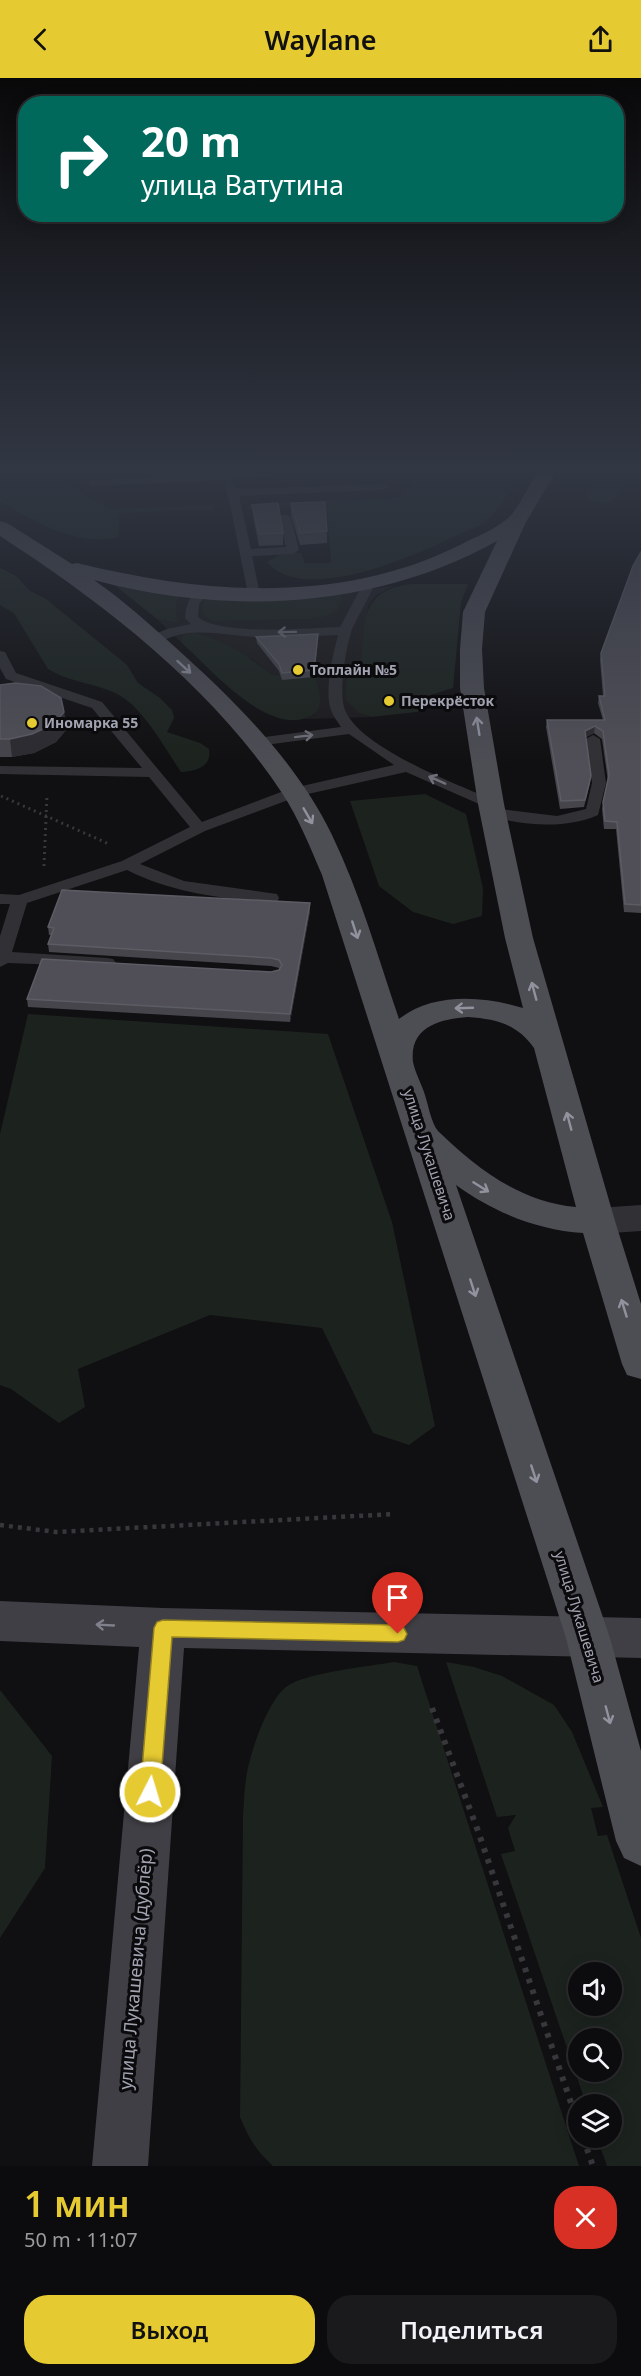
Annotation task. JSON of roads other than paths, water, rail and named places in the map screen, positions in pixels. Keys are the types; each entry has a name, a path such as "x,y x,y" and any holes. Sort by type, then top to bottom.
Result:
{"main road":[{"name":"улица Лукашевича","path":"67,570 113,603 214,694 257,742 294,792 318,833 336,874 423,1133 588,1638 641,1841"},
{"path":"79,570 143,585 254,594 297,594 369,584 414,570"},
{"path":"493,570 474,612 471,649 472,688 492,809 519,938 597,1221 641,1364"},
{"path":"398,1059 399,1041 412,1024 433,1012 460,1007 489,1008 516,1016 537,1030 549,1048"},
{"path":"423,1133 451,1166 489,1192 536,1211 561,1218 597,1221"},
{"path":"0,1621 163,1628 641,1638"},
{"name":"улица Лукашевича (дублёр)","path":"120,2166 163,1628"}],"street":[{"path":"597,1221 641,1218"}],"lane":[{"path":"249,570 254,594"},
{"path":"369,584 345,631 335,693 338,711 350,730 406,766 492,809 570,820 583,818 593,812 599,783 593,739"},
{"path":"203,591 193,604 191,618 203,628"},
{"path":"159,644 160,637 179,629 203,628 259,633 345,631"},
{"path":"0,655 11,676 97,705 199,828"},
{"path":"257,742 350,730"},
{"path":"0,899 20,900 128,864 199,828 294,792 406,766"},
{"path":"0,770 153,773"},
{"path":"128,864 152,878 190,889 272,898"},
{"path":"20,900 1,959 119,964"}],"place":[{"name":"Топлайн №5","path":"298,670"},
{"name":"Перекрёсток","path":"389,701"},
{"name":"Иномарка 55","path":"32,723"}]}
